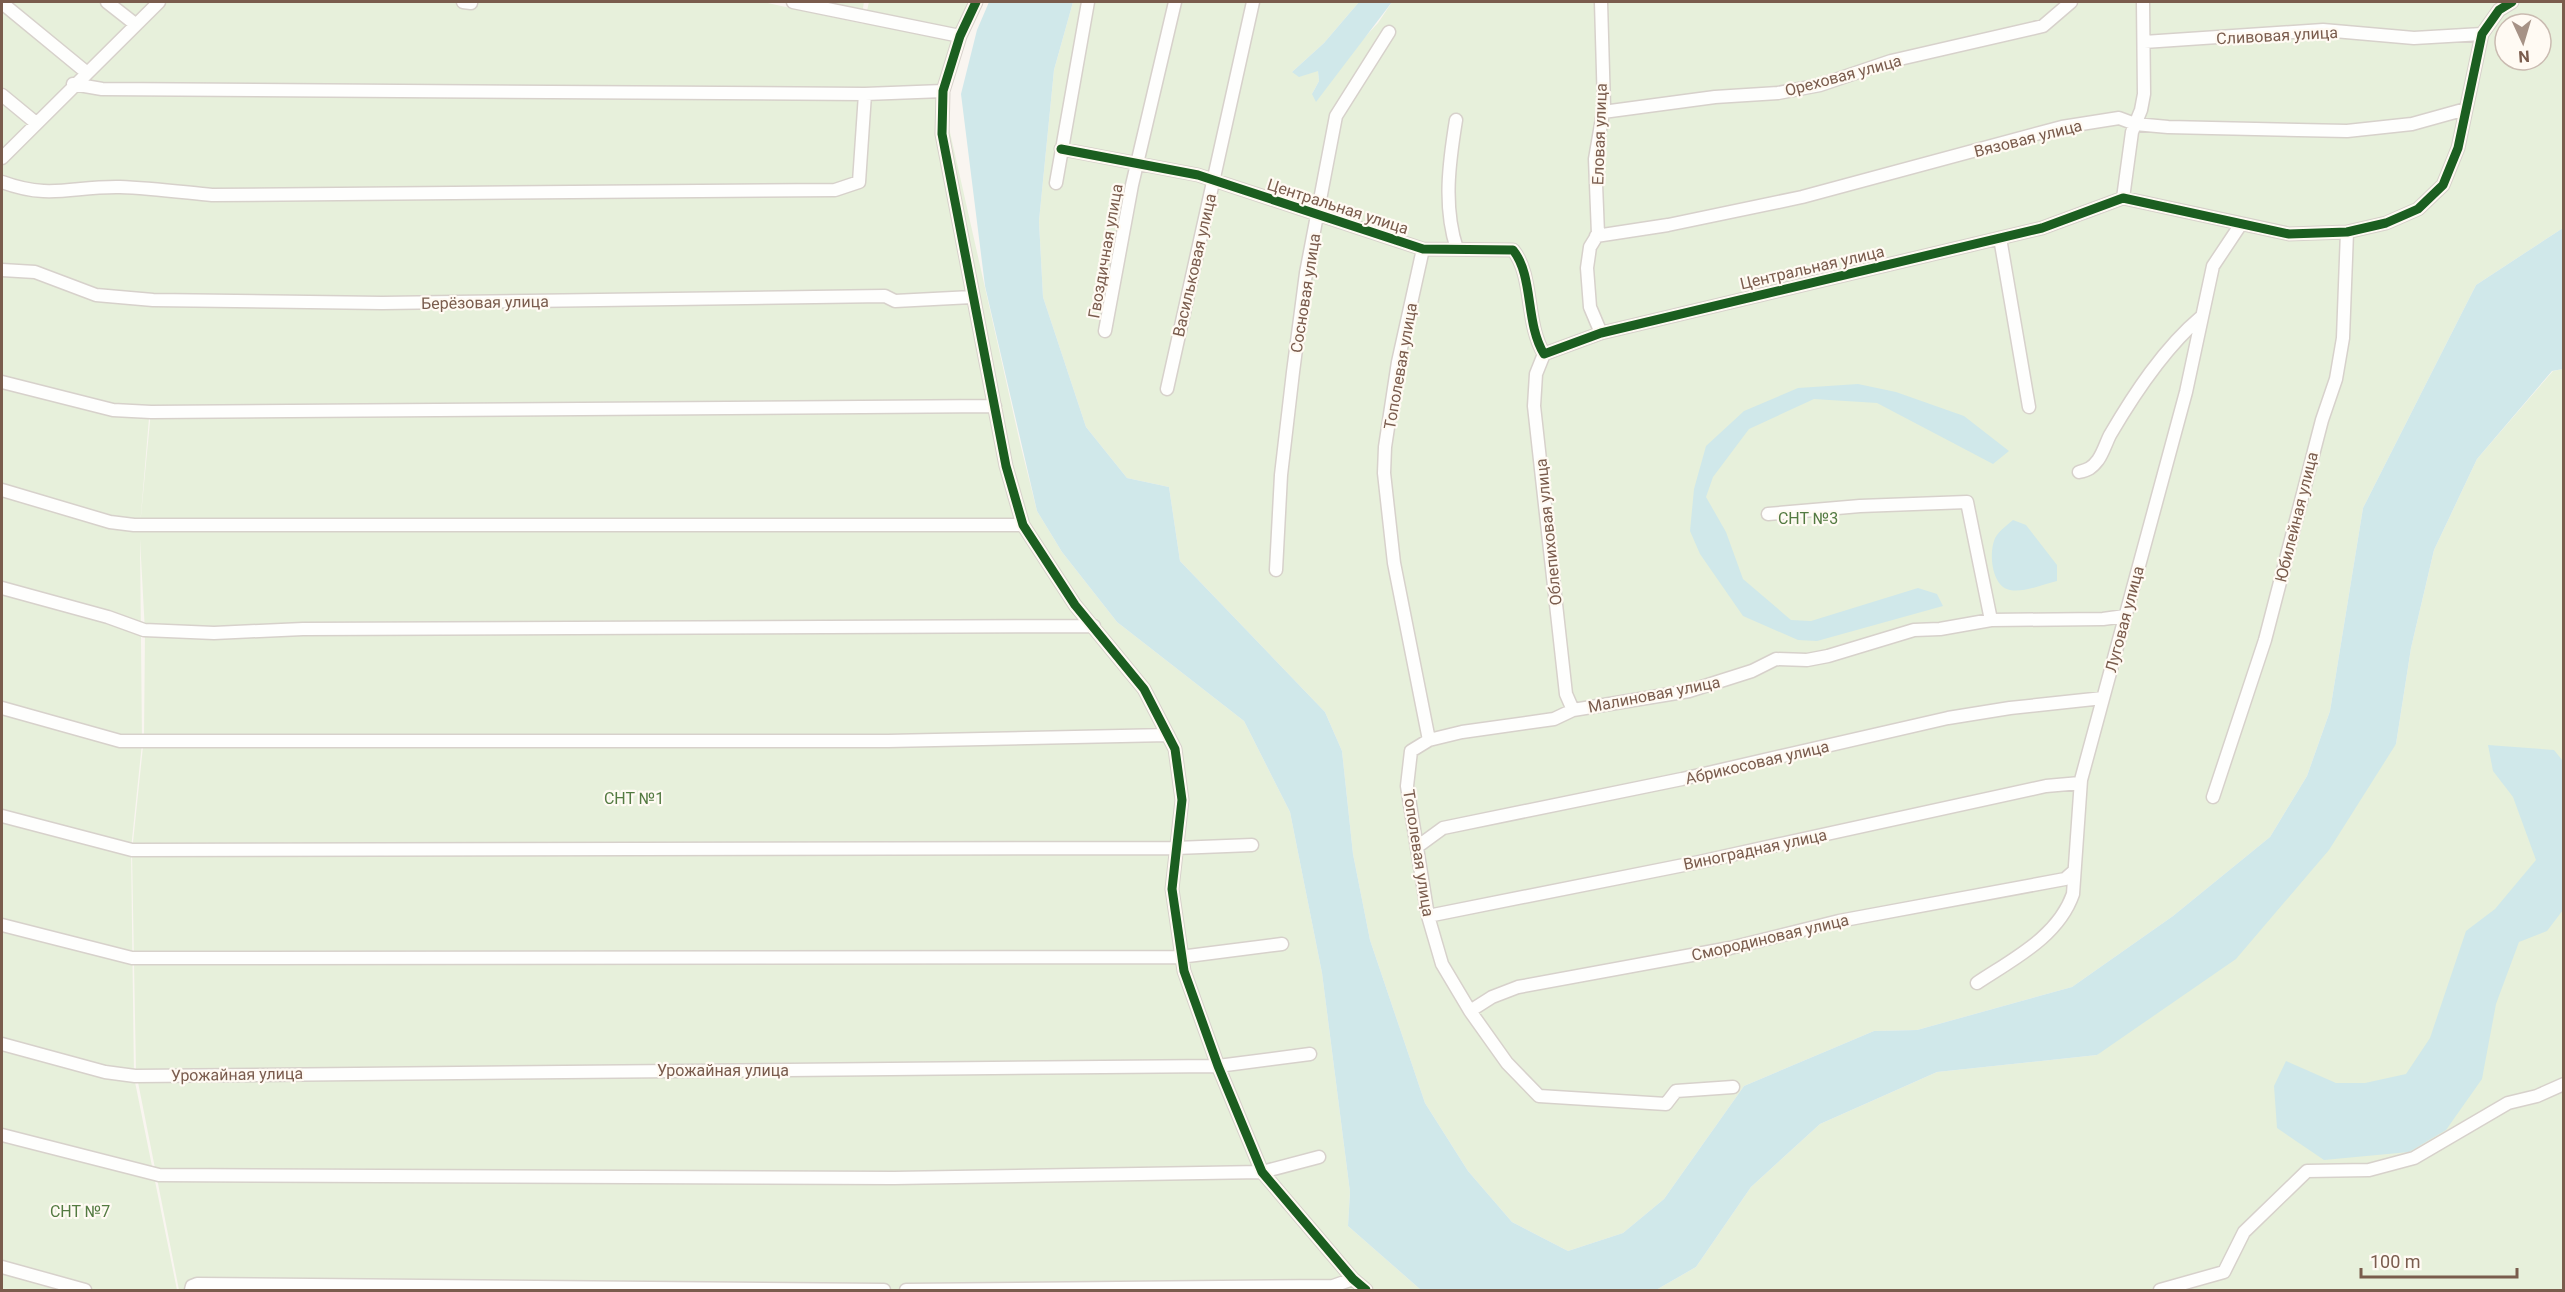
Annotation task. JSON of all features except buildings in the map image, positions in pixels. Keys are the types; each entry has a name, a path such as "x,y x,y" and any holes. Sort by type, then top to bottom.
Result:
{"street":[{"path":"108,2 135,24"},
{"path":"2,158 73,84 159,2"},
{"path":"793,2 960,36"},
{"path":"976,2 960,36 943,91 942,134 1006,466 1023,525 1075,605 1144,689 1175,749 1182,800 1172,889 1180,957 1218,1066 1262,1172 1353,1279 1366,1290"},
{"path":"1056,183 1088,2"},
{"name":"Гвоздичная улица","path":"1105,331 1137,163 1175,2"},
{"name":"Васильковая улица","path":"1167,389 1253,2"},
{"name":"Еловая улица","path":"1600,2 1603,112 1595,159 1596,236 1590,247 1587,291 1590,307 1601,333"},
{"name":"Ореховая улица","path":"1603,112 1715,97 1778,93 1820,85 1891,61 2043,26 2071,2"},
{"path":"2144,2 2144,94 2132,132 2123,198 2289,234 2347,232 2386,223 2418,209 2443,185 2458,148 2482,34 2499,10 2512,2"},
{"path":"2,3 87,72"},
{"name":"Сливовая улица","path":"2144,42 2323,30 2414,38 2482,34"},
{"name":"Сосновая улица","path":"1276,570 1281,475 1290,394 1317,215 1336,116 1389,32"},
{"path":"73,84 102,88 865,94 943,91"},
{"path":"2,183 26,191 45,193 119,187 212,195 835,190 859,182 865,94"},
{"path":"2,95 36,123"},
{"name":"Вязовая улица","path":"1596,236 1668,225 1802,197 2062,127 2118,118 2135,124 2348,131 2412,124 2466,110"},
{"path":"1456,120 1448,195 1452,232 1457,249"},
{"name":"Центральная улица","path":"1061,149 1213,180 1423,249 1513,250 1521,260 1531,319 1538,344 1545,354 1601,333 2042,228 2123,198"},
{"name":"Луговая улица","path":"1977,983 2046,935 2067,911 2073,894 2080,783 2186,392 2212,266 2241,224"},
{"name":"Юбилейная улица","path":"2213,797 2265,639 2322,420 2336,379 2343,338 2347,232"},
{"path":"2000,238 2029,407"},
{"name":"Тополевая улица","path":"1423,249 1398,362 1385,447 1384,473 1394,562 1429,740 1411,751 1407,786 1428,916 1442,964 1470,1011 1507,1063 1539,1096 1666,1104 1676,1090 1733,1087"},
{"name":"Берёзовая улица","path":"2,270 35,272 96,295 153,300 382,303 885,296 895,301 972,297"},
{"path":"2079,472 2089,470 2098,460 2110,435 2148,378 2187,328 2200,316"},
{"name":"Облепиховая улица","path":"1545,354 1536,374 1534,406 1566,694 1573,710"},
{"path":"2,382 113,410 151,412 995,406"},
{"path":"2,490 110,522 134,525 1023,525"},
{"path":"1768,514 1860,506 1967,502 1991,620"},
{"path":"2,588 108,617 138,629 214,633 303,629 1094,626"},
{"name":"Малиновая улица","path":"1429,740 1462,732 1554,719 1573,710 1689,691 1752,671 1776,659 1807,660 1914,630 1940,629 1991,620 2103,620 2125,616"},
{"name":"Абрикосовая улица","path":"1417,847 1443,828 1682,779 1948,718 2010,708 2103,698"},
{"path":"2,708 120,741 888,741 1168,735"},
{"name":"Виноградная улица","path":"1428,916 1699,862 2025,790 2080,783"},
{"path":"2,816 132,850 1176,848 1252,845"},
{"name":"Смородиновая улица","path":"1470,1011 1492,997 1518,987 1730,948 1839,921 2065,879 2073,872"},
{"path":"2,926 132,958 1180,957 1282,944"},
{"name":"Урожайная улица","path":"2,1044 105,1072 135,1076 1218,1066 1310,1054"},
{"path":"2160,1290 2223,1272 2244,1232 2307,1171 2369,1170 2414,1158 2508,1103 2537,1096 2564,1084"},
{"path":"2,1135 159,1175 894,1178 1262,1172 1319,1157"},
{"path":"2,1267 85,1290"},
{"path":"906,1290 1333,1286 1353,1279"},
{"path":"190,1290 197,1284 884,1290"}],"green space":[{"name":"СНТ №1","path":"2,2 763,2 864,24 869,2 973,2 945,110 1037,511 1062,552 1117,622 1244,721 1290,812 1322,973 1350,1192 1348,1226 1421,1290 179,1290 136,1072 132,852 144,737 145,632 140,539 142,743 131,849 134,1077 177,1290 2,1290 2,388 102,414 149,418 140,526 151,411 113,408 2,375"},
{"path":"804,2 864,2 862,14"},
{"name":"СНТ №3","path":"1073,2 1359,2 1324,43 1292,72 1318,70 1319,81 1312,94 1378,23 1392,2 2563,2 2563,228 2476,285 2363,508 2330,711 2307,776 2270,837 2173,916 2072,987 1917,1030 1874,1031 1744,1086 1664,1199 1623,1233 1568,1251 1512,1222 1468,1171 1425,1103 1370,940 1353,854 1342,751 1325,712 1180,561 1169,487 1127,478 1086,427 1043,297 1039,221 1054,70"},
{"path":"2563,369 2563,1290 1656,1290 1696,1267 1751,1187 1820,1124 1937,1072 2097,1055 2396,744 2411,648 2434,550 2477,459 2553,371"}],"water":[{"path":"989,2 1073,2 1054,70 1039,221 1043,297 1086,427 1127,478 1169,487 1180,561 1325,712 1342,751 1353,854 1370,940 1425,1103 1468,1171 1512,1222 1568,1251 1623,1233 1664,1199 1744,1086 1874,1031 1917,1030 2072,987 2173,916 2270,837 2307,776 2330,711 2363,508 2476,285 2563,228 2563,369 2552,371 2477,459 2434,550 2411,648 2396,744 2329,850 2236,959 2097,1055 1937,1072 1820,1124 1751,1187 1696,1267 1656,1290 1421,1290 1348,1226 1350,1192 1322,973 1290,812 1244,721 1117,622 1062,552 1037,511 985,286 961,94 977,30"},
{"path":"1359,2 1392,2 1316,102 1312,94 1319,81 1318,71 1299,77 1292,72 1324,43"},
{"path":"1858,384 1896,392 1964,416 2009,451 1993,464 1877,403 1814,399 1749,429 1713,477 1706,497 1726,532 1743,579 1791,620 1811,621 1918,588 1937,594 1943,606 1817,641 1798,640 1743,616 1700,554 1690,531 1694,489 1706,446 1744,411 1798,388"},
{"path":"2013,520 2026,525 2057,565 2057,581 2015,591 2004,588 1999,583 1992,562 1994,541 1997,535"},
{"path":"2488,745 2554,750 2563,761 2563,910 2547,931 2519,942 2496,1004 2482,1079 2446,1130 2409,1152 2324,1160 2277,1128 2274,1086 2286,1061 2336,1083 2365,1083 2406,1074 2430,1038 2466,931 2495,909 2536,860 2513,797 2493,771"}],"cycle path":[{"path":"976,2 960,36 943,91 942,134 1006,466 1023,525 1075,605 1144,689 1175,749 1182,800 1172,889 1184,971 1218,1066 1262,1172 1353,1279 1366,1290"},
{"path":"1061,149 1198,175 1423,249 1513,250 1524,273 1534,328 1544,354 1601,333 2042,228 2123,198 2289,234 2347,232 2386,223 2418,209 2443,185 2458,148 2482,34 2499,10 2512,2"}],"park label":[{"name":"СНТ №7","path":"80,1211"}]}
